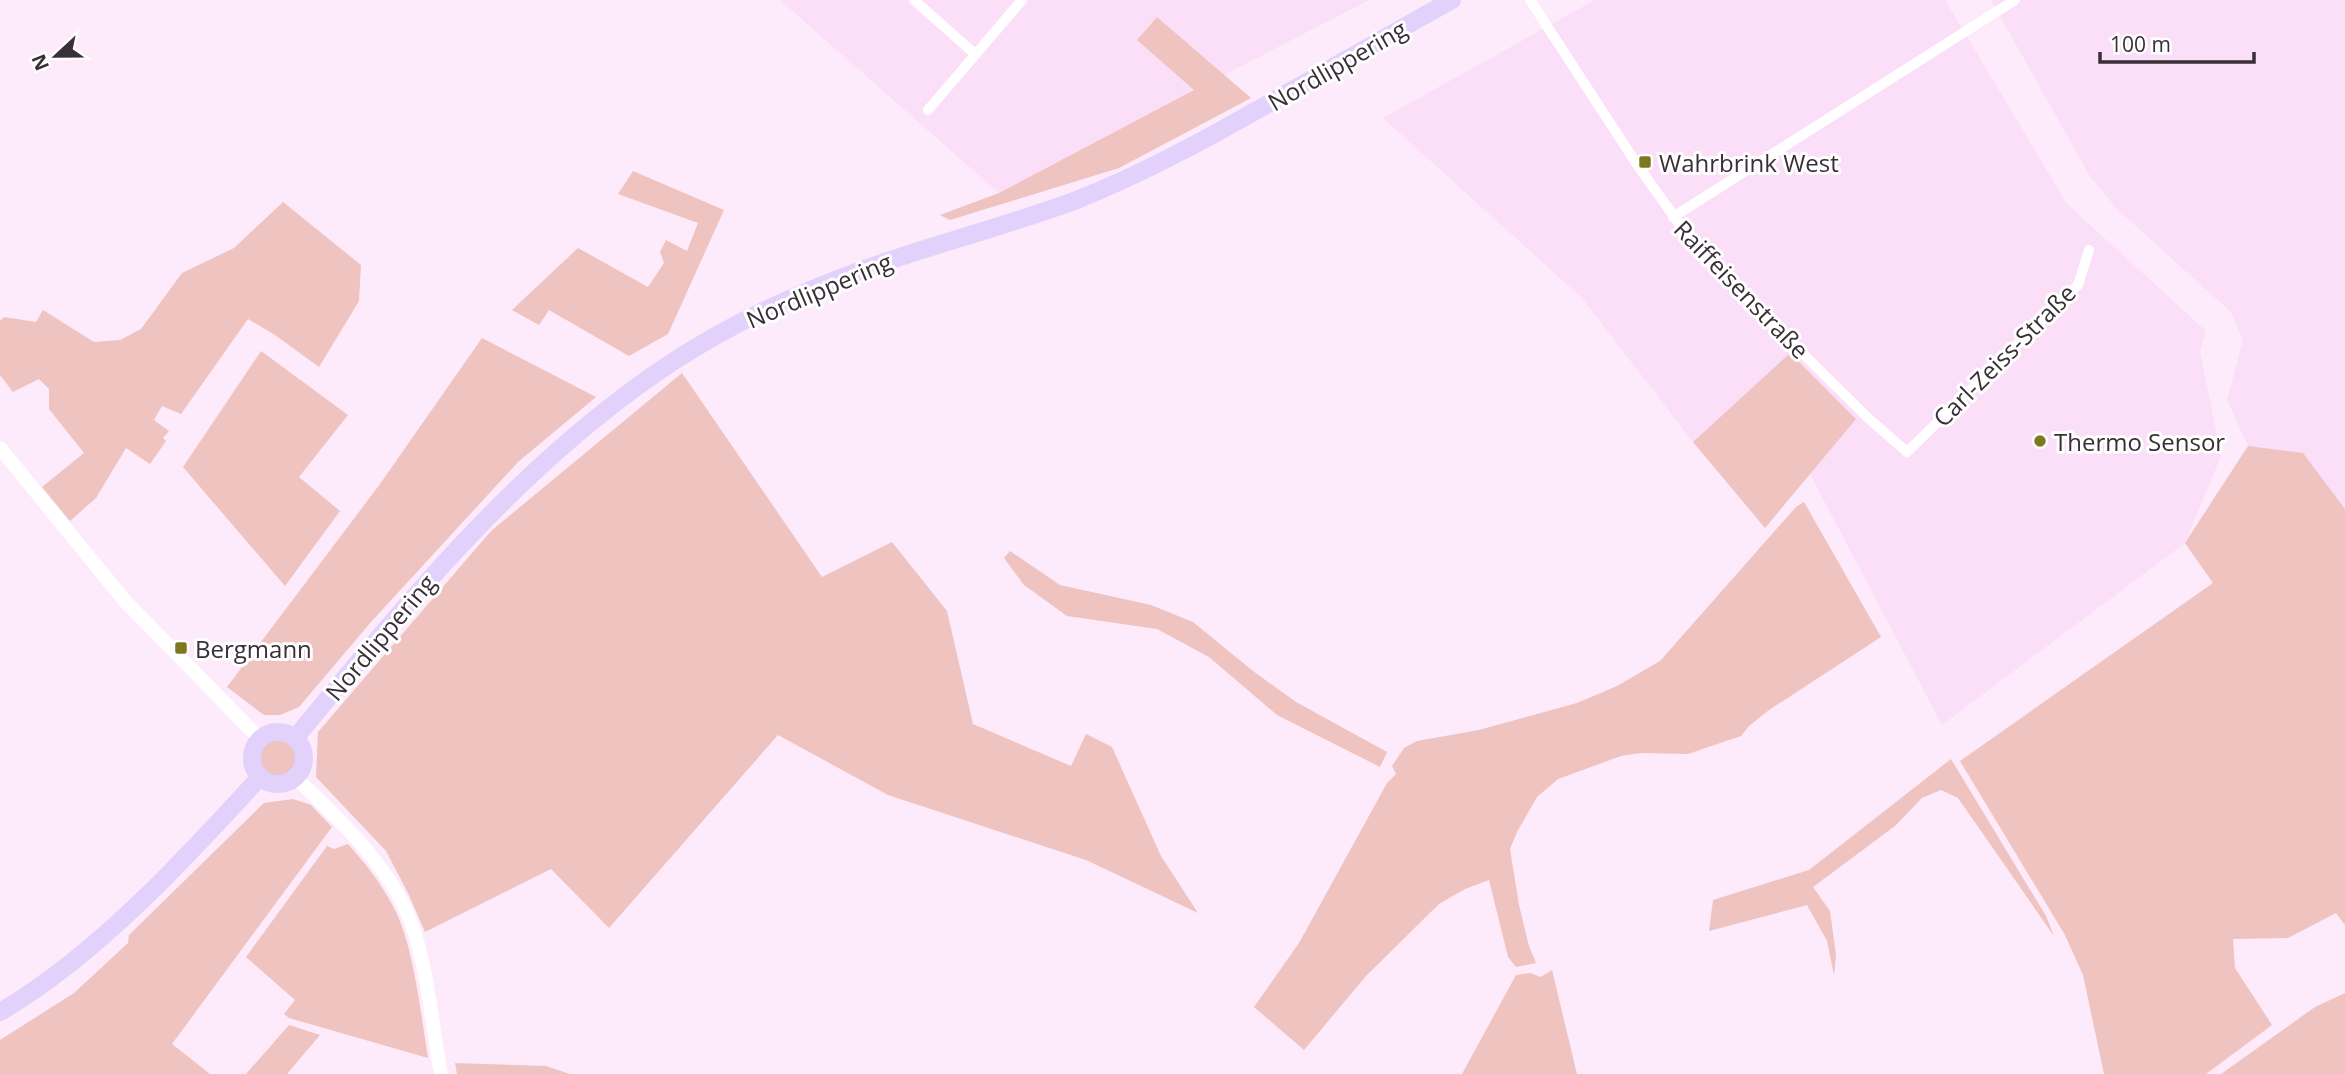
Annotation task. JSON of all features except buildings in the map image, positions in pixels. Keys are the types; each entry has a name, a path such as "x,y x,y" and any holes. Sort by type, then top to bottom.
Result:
{"main road":[{"name":"Nordlippering","path":"295,738 425,584 478,526 573,435 675,360 728,329 825,283 897,257 1047,210 1147,170 1452,0"},
{"path":"277,732 295,738 303,748 304,761 296,778 278,784 260,778 253,767 252,755 260,739 277,732"},
{"path":"0,1012 71,961 137,904 203,840 260,778"}],"street":[{"path":"914,0 975,54"},
{"path":"928,110 1022,0"},
{"name":"Raiffeisenstraße","path":"1530,0 1672,217 1698,250 1867,417 1907,452"},
{"path":"1672,217 2015,0"},
{"name":"Carl-Zeiss-Straße","path":"1907,452 2078,285 2089,250"},
{"path":"0,448 125,601 260,739"},
{"path":"296,778 372,855 405,907 416,936 441,1074"}],"shaded area":[{"path":"780,0 1369,0 1224,75 1157,17 1138,40 1194,90 999,193"},
{"name":"Wahrbrink West","path":"1595,0 1945,0 2067,204 2206,331 2200,352 2221,456 2185,543 1942,725 1810,474 1855,418 1790,353 1693,442 1582,298 1383,118"},
{"path":"1991,0 2345,0 2345,509 2303,453 2248,446 2227,400 2243,340 2231,312 2117,209 2091,178"},
{"path":"1157,17 1251,98 1119,168 950,220 940,215 999,193 1194,90 1137,40"},
{"path":"633,171 724,210 668,334 629,356 549,310 539,325 512,310 578,248 648,287 664,263 660,252 666,240 687,251 698,223 618,194"},
{"path":"283,202 361,265 359,301 319,367 248,319 181,414 162,406 154,420 169,431 163,438 166,441 150,464 126,448 96,498 70,521 42,487 84,453 49,409 49,389 39,379 13,392 0,375 0,321 4,317 36,322 43,310 94,342 120,340 141,329 182,273 234,248"},
{"path":"482,338 596,397 518,462 371,622 299,707 280,715 264,715 227,687 380,484"},
{"path":"261,351 348,415 299,477 340,511 285,586 183,467"},
{"path":"1790,353 1856,419 1765,528 1693,442"},
{"path":"682,373 822,577 892,542 947,611 973,724 1071,766 1086,734 1112,747 1161,856 1198,913 1086,860 888,795 778,735 609,928 551,869 425,932 386,851 316,777 318,732 491,531"},
{"path":"2248,446 2303,453 2345,509 2345,925 2336,913 2288,938 2233,939 2235,968 2272,1025 2206,1074 2104,1074 2083,975 2065,935 1960,761 2213,583 2185,543"},
{"path":"1804,502 1881,637 1769,710 1741,736 1688,754 1641,753 1621,756 1558,779 1537,797 1510,849 1519,905 1536,963 1516,967 1508,957 1489,880 1465,889 1439,904 1366,976 1304,1050 1254,1007 1299,943 1387,783 1396,774 1392,766 1404,748 1417,741 1479,730 1577,703 1617,686 1660,661 1796,507"},
{"path":"1010,551 1060,585 1151,605 1193,622 1296,702 1387,752 1380,767 1277,715 1209,657 1157,629 1067,616 1024,585 1004,558"},
{"path":"278,737 293,743 299,758 293,773 278,779 263,773 257,758 263,743"},
{"path":"1951,759 2046,916 2054,936 1958,798 1941,790 1922,798 1895,826 1813,887 1830,911 1836,955 1834,975 1827,941 1807,905 1709,931 1713,900 1809,870"},
{"path":"293,799 311,805 332,827 172,1044 210,1074 0,1074 0,1040 74,993 128,943 129,935 264,803"},
{"path":"348,844 380,884 402,926 416,982 428,1058 289,1018 284,1014 295,1000 246,957 327,846 334,849"},
{"path":"1552,970 1577,1074 1462,1074 1516,975 1530,973 1541,977"},
{"path":"2345,993 2345,1074 2221,1074 2315,1007"},
{"path":"289,1025 320,1035 287,1074 246,1074"},
{"path":"455,1063 546,1066 570,1074 457,1074"}],"place":[{"name":"Wahrbrink West","path":"1645,162"},
{"name":"Thermo Sensor","path":"2040,441"},
{"name":"Bergmann","path":"181,648"}]}
